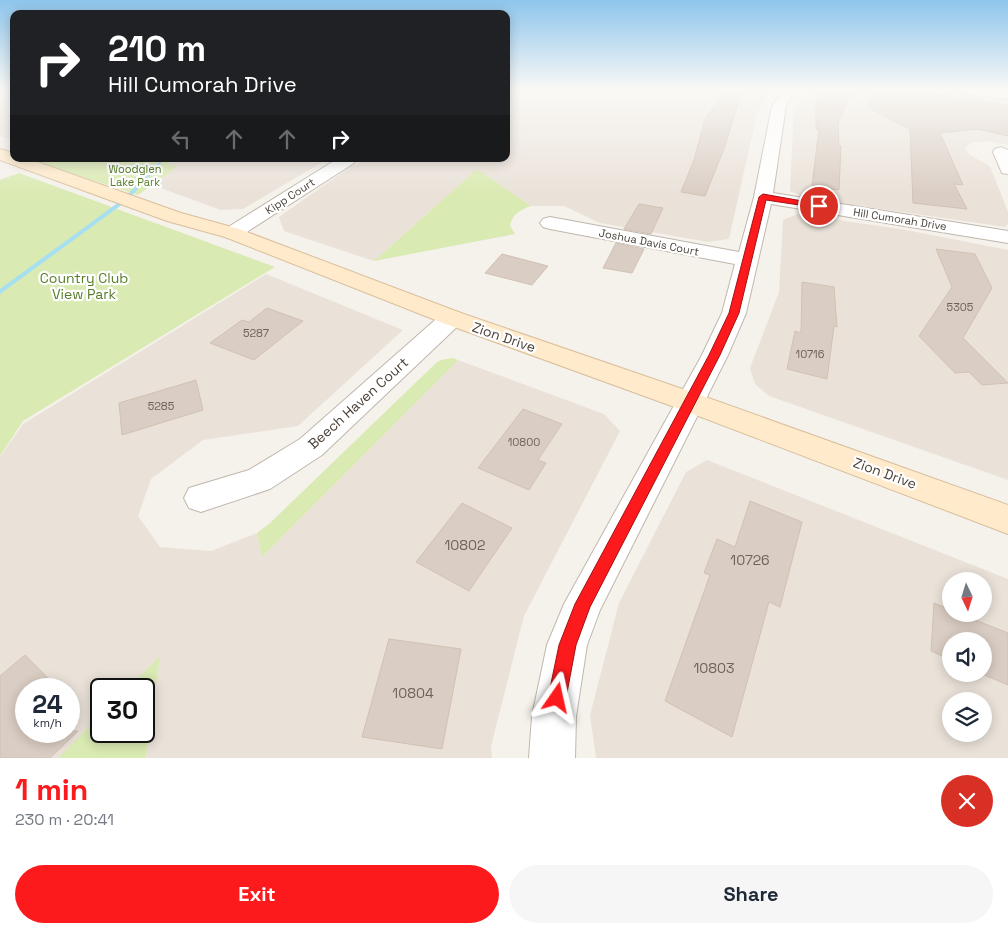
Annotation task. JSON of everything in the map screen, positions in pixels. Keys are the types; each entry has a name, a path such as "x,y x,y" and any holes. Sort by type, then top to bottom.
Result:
{"main road":[{"name":"Zion Drive","path":"22,162 174,217 232,233 452,318 690,402 1008,520"}],"street":[{"path":"552,758 554,716 567,645 583,604 715,355 734,313 763,197 776,124"},
{"path":"1002,152 1008,169"},
{"name":"Kipp Court","path":"232,233 343,162"},
{"name":"Hill Cumorah Drive","path":"763,197 1008,237"},
{"name":"Joshua Davis Court","path":"550,223 748,260"},
{"name":"Beech Haven Court","path":"201,498 259,480 311,447 452,318"}],"shaded area":[{"path":"0,124 10,124 10,139 0,136"},
{"path":"510,124 754,124 729,239 708,242 600,223 564,206 531,206 477,169 374,261 284,231 279,217 350,167 361,162 510,162"},
{"path":"793,124 1008,124 1008,145 986,141 971,143 965,148 970,155 990,166 1008,212 1008,224 1005,227 806,198 790,191"},
{"path":"172,162 323,162 243,209 221,210 152,185 176,168 167,164"},
{"path":"797,214 906,230 1008,250 1008,480 769,396 755,384 750,368 779,292 783,220"},
{"path":"266,274 403,330 298,426 203,440 151,479 138,516 160,547 211,551 257,533 262,557 458,360 604,414 620,431 524,616 491,746 492,758 146,758 148,743 155,743 155,692 159,662 143,678 90,678 90,730 80,741 80,678 15,678 15,743 78,743 63,758 0,758 0,457 23,424"},
{"path":"707,460 990,572 942,572 942,622 992,622 992,573 1008,579 1008,758 596,758 590,715 619,603 686,472"}],"green space":[{"name":"Woodglen Lake Park","path":"37,162 170,162 168,163 177,167 138,195"},
{"path":"477,169 531,206 520,211 513,218 510,226 515,234 374,261"},
{"name":"Country Club View Park","path":"19,173 275,267 23,421 0,456 0,180"},
{"path":"453,358 458,360 262,557 257,533 270,523 436,363"},
{"path":"160,656 155,692 155,678 138,678"},
{"path":"90,726 90,743 148,743 146,758 58,758 73,743 80,743 80,736"}],"building":[{"path":"704,124 731,124 705,196 681,192 694,160"},
{"path":"816,124 838,124 839,146 841,146 839,190 812,186 819,129 816,129"},
{"path":"901,124 1008,124 1008,136 977,129 940,133 963,185 954,184 967,209 913,203 910,129"},
{"path":"639,204 663,208 651,234 624,229"},
{"path":"616,243 644,249 632,273 603,268"},
{"path":"936,249 975,254 992,288 963,338 1008,383 982,385 969,372 955,373 919,336 952,287"},
{"path":"502,254 548,266 532,285 485,273"},
{"path":"802,282 834,287 837,327 834,326 827,379 787,369 795,331 801,333"},
{"path":"267,308 303,321 254,360 210,343 242,320 249,322"},
{"path":"196,380 203,410 122,435 119,403"},
{"path":"523,409 562,424 538,460 546,463 529,490 478,468"},
{"path":"750,501 802,522 780,607 769,602 732,737 665,701 710,575 704,573 717,539 735,547"},
{"path":"462,503 512,528 469,591 416,562"},
{"path":"934,603 942,606 942,622 980,622 1008,633 1008,685 992,678 992,632 942,632 942,656 931,651"},
{"path":"389,639 461,649 442,749 362,737"},
{"path":"25,655 48,678 15,678 15,743 66,743 50,758 0,758 0,676"}],"waterway":[{"path":"0,292 125,200 160,162"}],"route":[{"path":"557,698 567,645 583,604 715,355 734,313 763,197 819,206"}]}
